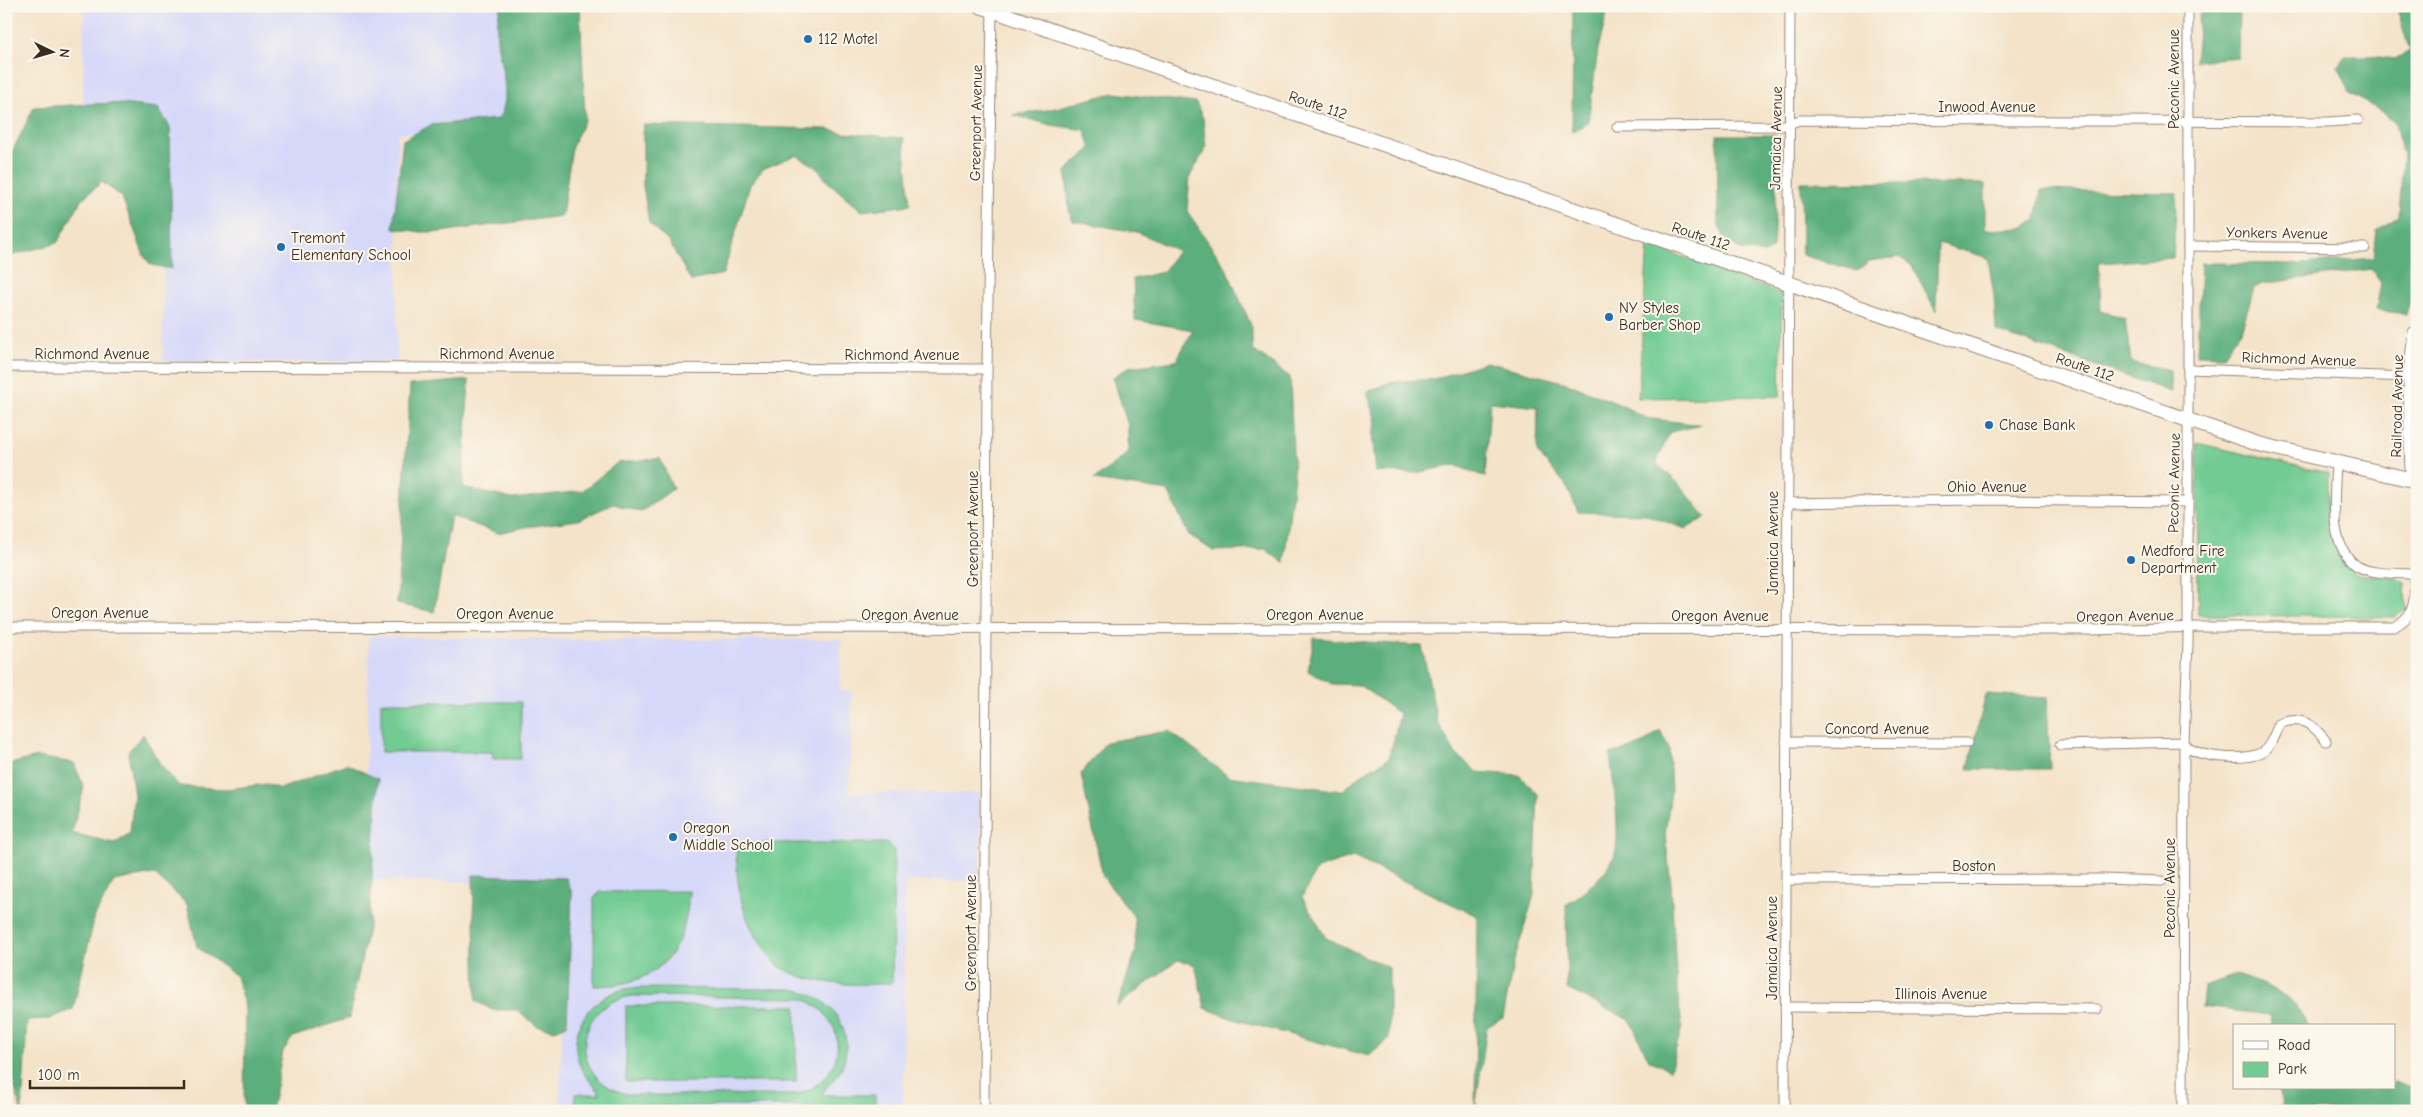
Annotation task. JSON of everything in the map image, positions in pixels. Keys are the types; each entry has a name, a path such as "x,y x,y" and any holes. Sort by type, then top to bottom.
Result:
{"main road":[{"name":"Route 112","path":"988,8 2276,449 2413,480"}],"street":[{"name":"Jamaica Avenue","path":"1785,1111 1790,6"},
{"name":"Peconic Avenue","path":"2183,1111 2184,742 2188,685 2188,6"},
{"name":"Greenport Avenue","path":"984,1111 988,8"},
{"name":"Inwood Avenue","path":"1617,127 1781,126 1800,120 2187,122 2328,122 2358,120"},
{"name":"Yonkers Avenue","path":"2188,246 2365,248"},
{"name":"Railroad Avenue","path":"2413,332 2408,377 2413,480"},
{"name":"Richmond Avenue","path":"6,367 987,369"},
{"name":"Richmond Avenue","path":"2188,369 2408,377"},
{"name":"Oregon Avenue","path":"6,627 1786,630 2093,630 2394,627 2406,621 2412,610 2415,574 2375,571 2358,566 2342,549 2336,525 2336,463"},
{"name":"Ohio Avenue","path":"1787,503 1977,500 2188,502"},
{"path":"2060,746 2184,742 2191,750 2200,752 2228,758 2248,756 2263,752 2271,742 2279,724 2286,721 2304,722 2315,728 2326,741"},
{"name":"Concord Avenue","path":"1786,742 1967,743"},
{"name":"Boston","path":"1786,880 2102,880 2162,882"},
{"name":"Illinois Avenue","path":"1785,1007 2096,1009"}],"shaded area":[{"name":"Tremont Elementary School","path":"84,6 517,6 516,133 398,133 397,362 163,361 164,118 83,117"},
{"name":"Oregon Middle School","path":"369,636 611,640 841,639 840,691 852,692 849,793 981,793 980,881 905,881 903,1111 559,1111 568,884 364,880"}],"green space":[{"path":"500,6 580,6 585,119 572,147 562,216 440,232 421,232 393,228 403,140 431,125 498,119 503,110 505,90 497,34"},
{"path":"1573,6 1609,6 1598,49 1588,123 1572,132"},
{"path":"2396,6 2417,6 2417,288 2414,290 2406,314 2376,310 2381,283 2371,269 2262,284 2254,288 2241,331 2223,356 2197,355 2201,263 2301,264 2374,258 2377,230 2399,216 2403,156 2395,123 2379,110 2350,92 2338,66 2345,56 2395,59 2410,51"},
{"path":"2239,8 2238,57 2195,61 2200,10"},
{"path":"1114,93 1196,103 1203,118 1206,148 1190,176 1187,211 1226,268 1251,325 1253,350 1290,377 1294,476 1284,563 1265,549 1213,551 1188,534 1168,491 1094,480 1128,453 1128,426 1113,377 1129,367 1176,361 1193,330 1135,320 1133,279 1163,272 1178,251 1137,232 1073,221 1069,210 1066,171 1091,148 1085,130 1051,125 1013,115 1047,110"},
{"path":"111,103 158,108 170,127 172,269 151,265 144,256 122,197 102,182 82,199 57,243 6,257 6,208 8,205 11,154 34,107"},
{"path":"643,125 827,129 844,133 904,138 910,205 862,211 827,181 817,167 796,155 763,169 750,185 723,274 691,281 669,242 649,223 643,186"},
{"path":"1717,135 1775,135 1779,143 1773,248 1766,253 1740,250 1724,237 1718,223"},
{"path":"1801,182 1985,184 1985,230 2022,228 2036,220 2041,190 2177,193 2173,258 2099,263 2101,311 2125,318 2131,362 2170,370 2171,392 1996,331 1994,296 1988,258 1938,243 1936,311 1912,266 1900,257 1869,261 1857,271 1802,255"},
{"path":"1648,244 1782,294 1780,396 1638,398"},
{"path":"1487,362 1567,383 1621,405 1646,418 1702,425 1670,432 1656,463 1678,483 1706,517 1686,529 1644,514 1578,512 1566,485 1537,452 1538,407 1490,402 1485,477 1455,465 1415,473 1376,472 1372,435 1376,422 1367,392 1390,382 1434,379"},
{"path":"469,380 463,487 512,499 582,491 617,463 660,458 673,489 641,512 613,504 578,520 498,533 451,516 434,612 397,604 410,385"},
{"path":"2197,443 2328,473 2328,533 2355,574 2396,578 2405,583 2406,609 2395,617 2198,615"},
{"path":"1314,638 1422,646 1437,721 1456,754 1477,772 1519,775 1538,794 1534,895 1513,965 1503,1018 1487,1027 1475,1110 1477,916 1353,857 1317,869 1302,897 1326,938 1389,968 1389,1039 1369,1056 1233,1019 1205,1008 1195,965 1178,960 1117,1006 1136,951 1134,917 1103,877 1081,774 1106,742 1169,731 1228,776 1342,791 1359,776 1389,758 1400,714 1359,685 1332,684 1308,671"},
{"path":"1986,694 2047,698 2050,769 1968,769"},
{"path":"381,702 521,702 521,759 493,759 492,752 381,752"},
{"path":"1660,730 1669,748 1671,791 1665,834 1671,884 1677,989 1682,1027 1670,1070 1649,1060 1630,1020 1567,989 1566,905 1598,879 1609,866 1616,850 1617,823 1610,754 1641,745"},
{"path":"143,734 160,764 179,786 227,789 266,784 280,789 346,764 378,779 369,924 349,1018 293,1037 283,1051 271,1111 244,1111 245,1008 236,976 197,947 187,904 154,874 114,881 95,916 73,1009 49,1019 27,1020 21,1111 7,1058 9,937 6,898 6,765 37,757 74,763 84,787 72,833 114,843 130,833 134,795 128,752"},
{"path":"736,843 888,843 894,849 892,983 849,984 819,981 791,973 779,966 756,936 745,911 737,872"},
{"path":"473,875 566,878 572,893 567,1025 555,1030 537,1026 517,1010 492,1010 476,1001"},
{"path":"689,891 687,913 682,932 674,949 664,962 651,973 635,980 616,985 594,986 594,898 600,892"},
{"path":"2236,975 2269,987 2295,1005 2306,1024 2271,1024 2270,1015 2202,1007 2204,986"},
{"path":"630,988 790,989 816,997 836,1015 846,1039 846,1053 842,1067 822,1095 875,1095 875,1106 575,1106 575,1094 600,1094 579,1063 576,1037 580,1025 586,1014 595,1004 617,991","holes":["632,996 801,998 818,1007 829,1020 836,1034 837,1050 833,1064 825,1078 811,1088 793,1095 632,1095 611,1088 597,1077 588,1062 585,1045 588,1029 597,1014 611,1002"]},
{"path":"626,1006 796,1006 796,1082 626,1082"},
{"path":"2396,1083 2417,1088 2417,1111 2268,1111 2268,1109 2283,1106 2278,1090 2396,1090"}],"place":[{"name":"112 Motel","path":"808,39"},
{"name":"Tremont Elementary School","path":"281,247"},
{"name":"NY Styles Barber Shop","path":"1609,317"},
{"name":"Chase Bank","path":"1989,425"},
{"name":"Medford Fire Department","path":"2131,560"},
{"name":"Oregon Middle School","path":"673,837"}]}
